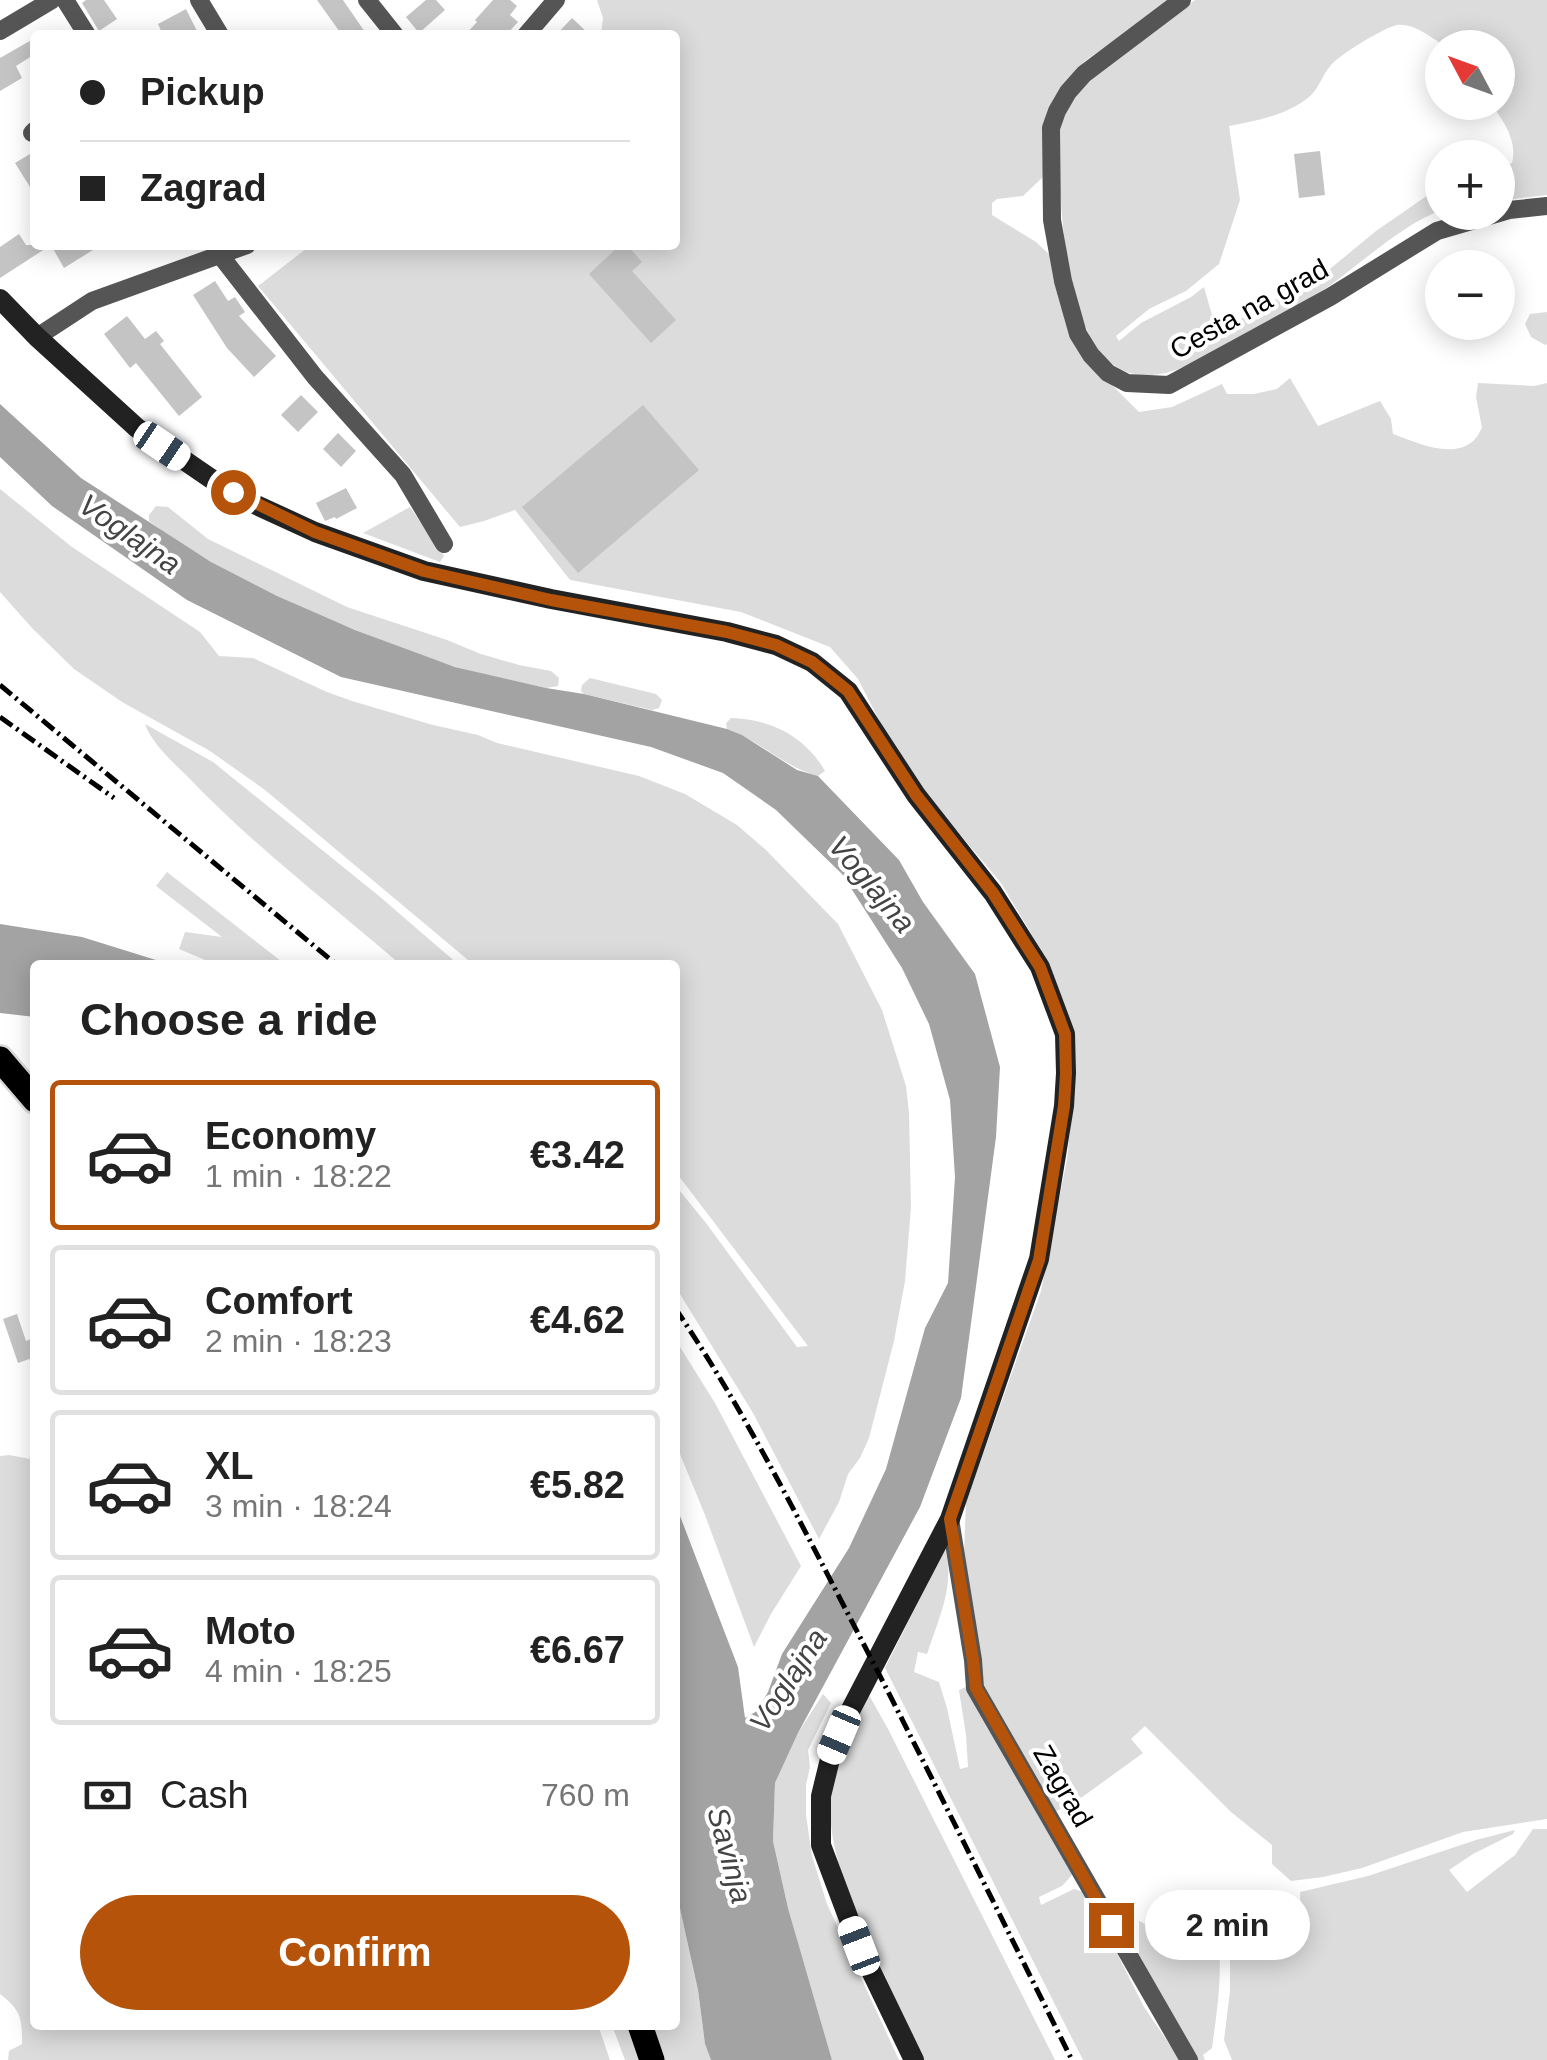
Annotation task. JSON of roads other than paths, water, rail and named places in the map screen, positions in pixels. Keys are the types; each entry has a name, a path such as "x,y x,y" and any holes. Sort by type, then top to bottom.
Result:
{"main road":[{"path":"5,1074 30,1096"},
{"path":"642,2030 652,2060"}],"street":[{"path":"0,31 23,7 52,0"},
{"path":"65,0 84,30"},
{"path":"199,0 217,30"},
{"path":"367,0 391,30"},
{"path":"530,30 556,0"},
{"name":"Cesta na grad","path":"1182,0 1084,74 1068,92 1051,128 1052,220 1063,281 1078,334 1108,373 1127,383 1169,385 1314,306 1437,232 1509,210 1547,206"},
{"path":"37,337 92,301 234,250"},
{"path":"220,255 314,377 403,475 444,544"},
{"path":"0,299 137,428 213,480 315,532 424,571 551,600 727,632 776,645 812,662 848,691 916,795 993,893 1040,967 1065,1034 1064,1106 1039,1260 950,1519 848,1715 831,1754 822,1796 820,1845 859,1946 914,2060"},
{"name":"Zagrad","path":"950,1519 976,1688 1189,2060"}],"water":[{"path":"0,404 81,478 211,562 277,596 455,667 584,694 742,735 797,770 818,776 899,860 923,902 975,974 1000,1067 996,1137 961,1398 920,1507 775,1783 773,1841 832,2060 711,2060 705,2044 680,1909 680,1516 738,1667 745,1718 757,1711 768,1692 782,1654 849,1548 886,1469 925,1328 948,1283 955,1177 950,1100 929,1024 902,968 842,874 776,810 723,773 651,747 341,677 187,600 52,506 0,457"},
{"path":"0,924 82,937 156,960 30,960 30,1016 0,1013"}],"railway":[{"path":"0,685 331,960"},
{"path":"0,717 114,798"},
{"path":"680,1316 744,1419 807,1534 1072,2060"}],"water label":[{"name":"Voglajna","path":"130,534"},
{"name":"Voglajna","path":"872,884"},
{"name":"Voglajna","path":"788,1680"},
{"name":"Savinja","path":"730,1855"}]}
